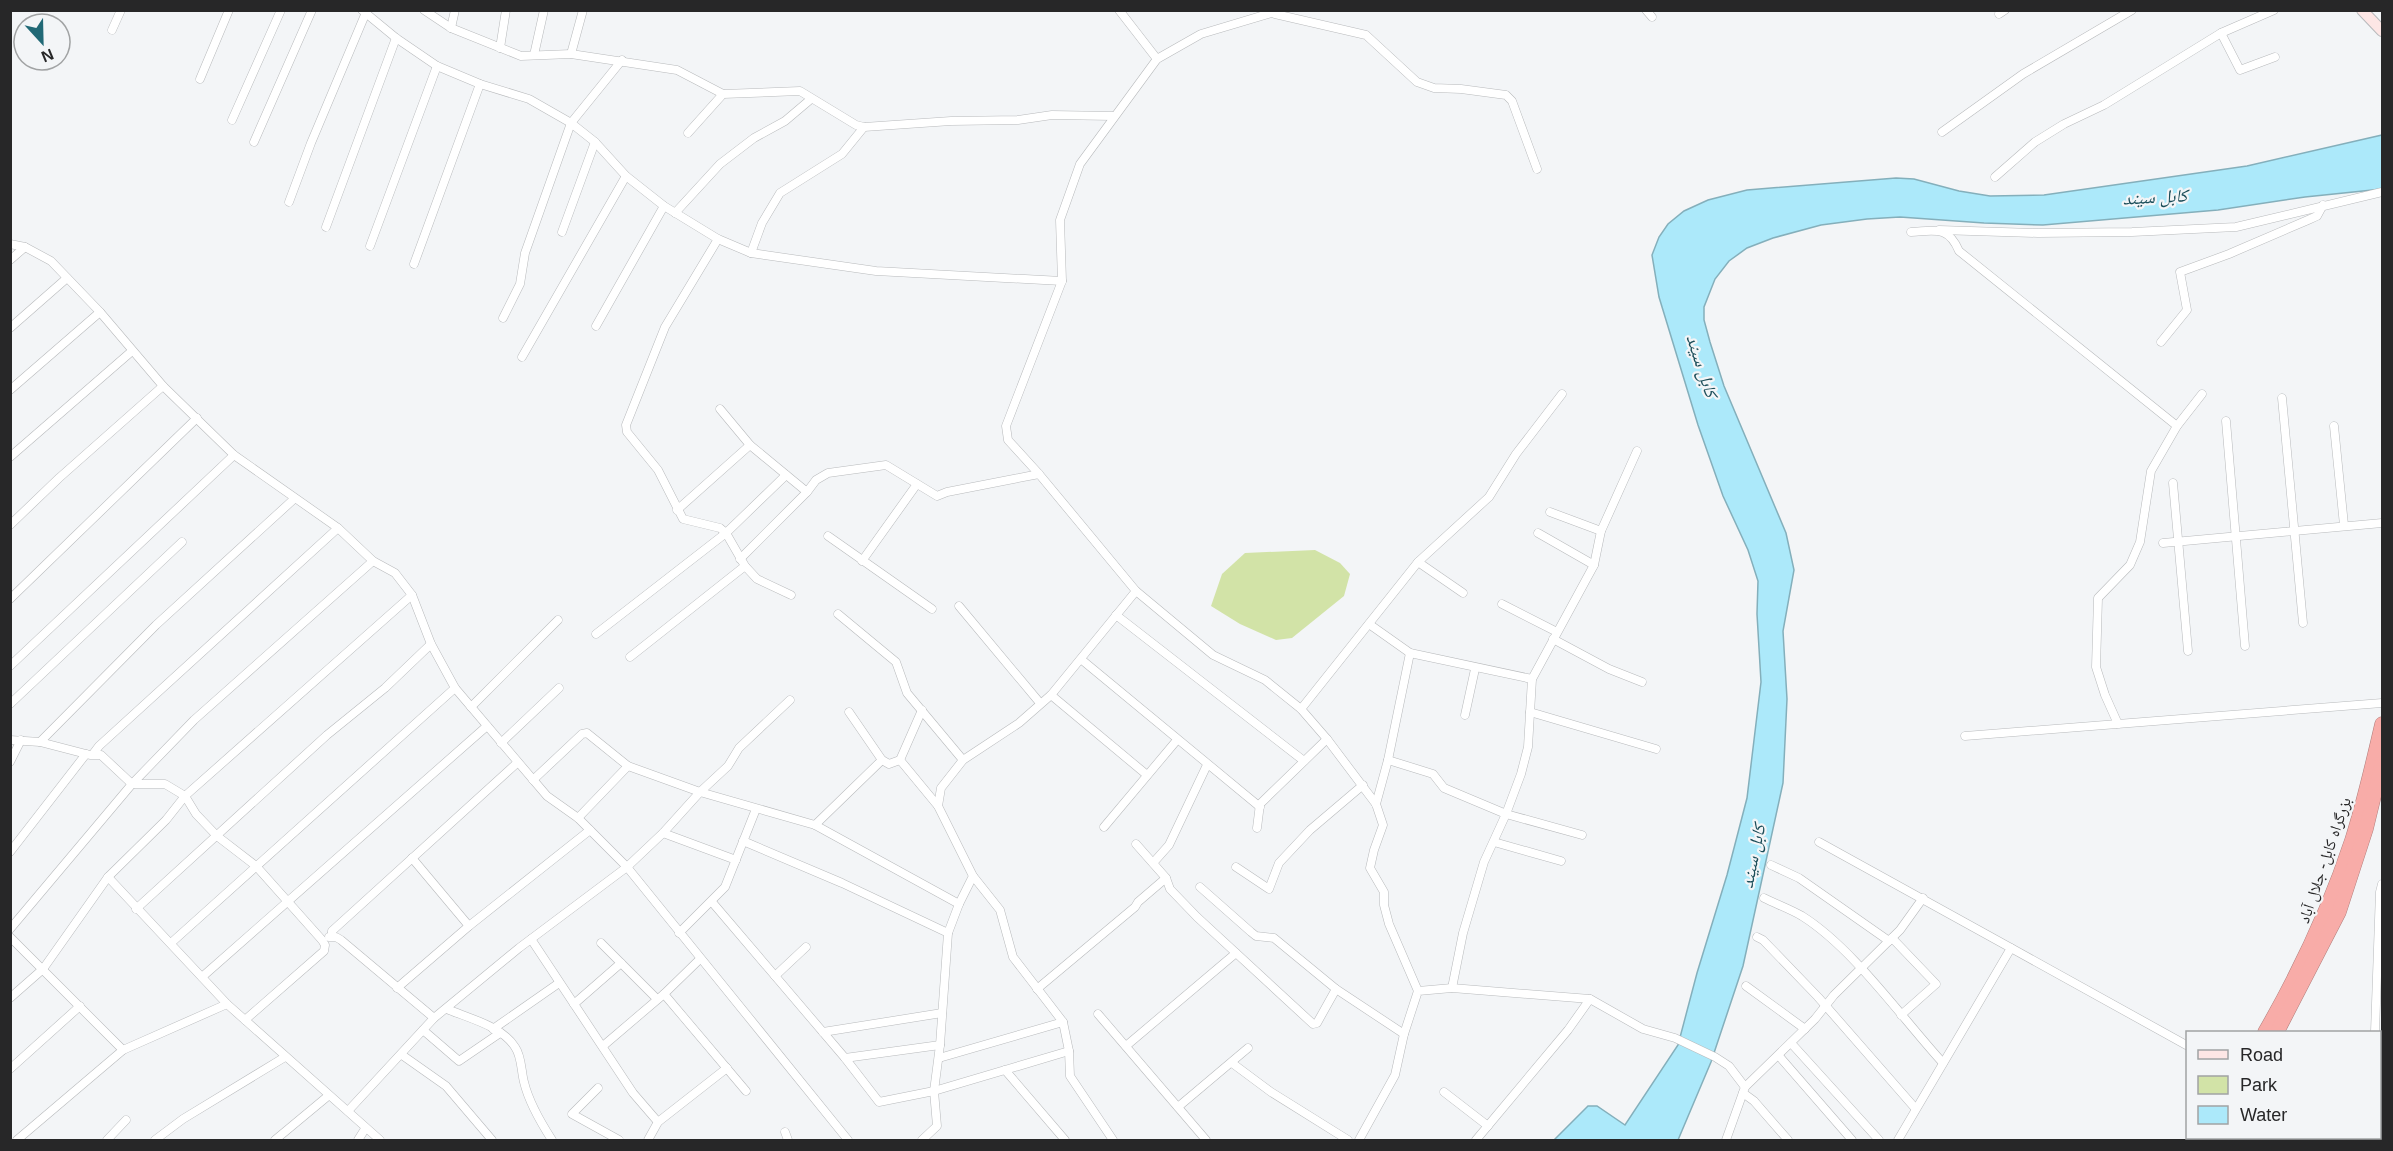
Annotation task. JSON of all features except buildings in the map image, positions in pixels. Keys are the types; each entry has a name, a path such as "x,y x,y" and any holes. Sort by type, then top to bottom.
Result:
{"highway":[{"name":"بزرگراه کابل- جلال آباد","path":"2266,1031 2315,936 2331,898 2352,839 2382,724"},
{"name":"بزرگراه کابل- جلال آباد","path":"2278,1031 2338,912 2366,828 2382,763"}],"street":[{"path":"112,30 121,10"},
{"path":"200,79 229,10"},
{"path":"232,120 281,10"},
{"path":"254,142 312,10"},
{"path":"424,10 451,28 520,56 571,54 677,70 723,94 800,91 864,128 951,121 1018,120 1052,115 1113,116"},
{"path":"451,28 455,10"},
{"path":"500,48 506,10"},
{"path":"534,55 544,10"},
{"path":"571,54 583,10"},
{"path":"1119,10 1157,59"},
{"path":"1942,132 2023,74 2132,10"},
{"path":"1995,177 2035,142 2064,124 2104,105 2221,33 2274,10"},
{"path":"2362,10 2382,31"},
{"path":"289,202 364,11 396,38 437,66 480,84 529,99 571,123 595,142 626,176 664,206 718,239 751,253 876,271 1062,281"},
{"path":"1359,1140 1395,1075 1404,1034 1418,991 1389,924 1384,905 1384,892 1370,868 1383,825 1376,804 1327,739 1301,709 1265,680 1213,655 1136,591 1008,440 1006,426 1062,281 1060,220 1080,164 1157,59 1201,34 1278,12 1366,35 1417,82 1434,88 1506,95 1512,101 1537,169"},
{"path":"2221,33 2240,70 2276,57"},
{"path":"326,227 396,38"},
{"path":"503,318 520,284 525,253 571,123 622,60"},
{"path":"370,246 437,66"},
{"path":"414,264 480,84"},
{"path":"688,133 723,94"},
{"path":"675,213 720,164 754,138 785,121 811,99"},
{"path":"751,253 762,223 780,193 842,154 864,128"},
{"path":"562,232 595,142"},
{"path":"522,357 626,176"},
{"path":"1911,232 1939,230 2038,233 2236,227 2382,192"},
{"path":"2161,342 2187,310 2180,272 2229,254 2317,216 2323,205"},
{"path":"596,326 664,206"},
{"path":"1939,230 1951,237 1959,251 2177,426"},
{"path":"718,239 665,327 626,425 627,432 658,470 683,519 720,528 726,533 743,563 757,579 791,595"},
{"path":"10,244 25,247 51,261 100,312 163,386 234,455 338,528 373,561 395,573 412,595 431,644 455,688 547,796 578,818 627,867 848,1140"},
{"path":"10,260 25,247"},
{"path":"10,328 67,278"},
{"path":"10,390 100,312"},
{"path":"10,457 132,351"},
{"path":"10,525 58,478 163,386"},
{"path":"1301,709 1418,562 1489,497 1516,454 1562,394"},
{"path":"2118,724 2096,667 2098,598 2130,565 2140,542 2151,471 2177,426 2202,394"},
{"path":"2282,398 2303,623"},
{"path":"720,409 750,445 807,492"},
{"path":"10,598 196,418"},
{"path":"2226,421 2245,646"},
{"path":"2334,426 2344,525"},
{"path":"677,510 750,445"},
{"path":"1452,988 1463,933 1484,862 1521,774 1528,747 1532,679 1593,565 1601,531 1638,451"},
{"path":"10,666 234,455"},
{"path":"630,657 743,563 816,480 828,473 881,464 891,467 937,496 947,492 1039,474"},
{"path":"596,634 726,533 786,475"},
{"path":"2173,483 2188,651"},
{"path":"862,561 917,484"},
{"path":"39,742 156,625 294,499"},
{"path":"1550,512 1601,531"},
{"path":"2163,543 2382,523"},
{"path":"10,852 90,754 338,528"},
{"path":"1538,533 1593,565"},
{"path":"828,536 932,609"},
{"path":"10,704 182,542"},
{"path":"10,929 132,784 202,712 373,561"},
{"path":"1418,562 1462,593"},
{"path":"938,806 942,789 963,760 1019,723 1051,695 1082,660 1136,591"},
{"path":"10,998 44,969 108,877 166,820 185,796 412,595"},
{"path":"1502,604 1609,669 1642,682"},
{"path":"959,606 1040,704"},
{"path":"838,614 896,662 907,693 963,760"},
{"path":"1116,615 1304,762"},
{"path":"471,707 558,620"},
{"path":"1369,624 1410,653 1475,669 1532,679"},
{"path":"136,909 327,735 385,688 431,644"},
{"path":"1376,804 1388,760 1410,653"},
{"path":"1082,660 1260,807"},
{"path":"1465,715 1475,669"},
{"path":"171,943 455,688"},
{"path":"501,743 560,688"},
{"path":"1051,695 1147,775"},
{"path":"348,1111 434,1018 531,939 627,867 728,766 739,748 790,700"},
{"path":"1965,736 2382,703"},
{"path":"849,711 882,760 889,764 900,760 922,710"},
{"path":"1530,712 1656,749"},
{"path":"202,977 487,726"},
{"path":"533,780 582,734 586,733 628,766 700,792 815,825 959,904"},
{"path":"1257,828 1260,804 1327,739"},
{"path":"10,740 39,742 90,754 101,754 132,784 165,784 185,796 196,814 217,836 256,866 322,940 324,951 245,1020"},
{"path":"10,762 21,740"},
{"path":"1104,827 1177,740"},
{"path":"815,825 882,760"},
{"path":"900,760 938,806 973,876 1000,910 1013,957 1063,1022 1069,1051 1070,1076 1113,1140"},
{"path":"1388,760 1433,774 1444,788 1506,813 1582,835"},
{"path":"332,936 332,931 517,763"},
{"path":"1153,863 1169,845 1207,765"},
{"path":"578,818 628,766"},
{"path":"1236,867 1269,889 1279,863 1310,830 1363,785"},
{"path":"679,933 725,887 756,808"},
{"path":"397,988 469,926 590,830"},
{"path":"663,833 736,860"},
{"path":"743,841 948,933"},
{"path":"1494,842 1561,861"},
{"path":"1819,842 2186,1045"},
{"path":"1136,844 1166,878 1170,889 1313,1024 1317,1023 1336,989"},
{"path":"412,858 469,926"},
{"path":"1772,865 1799,878 1891,939 1918,962 1936,984 1901,1015"},
{"path":"922,1140 937,1126 934,1091 939,1058 948,933 973,876"},
{"path":"108,877 227,1004 380,1140"},
{"path":"1037,989 1166,878"},
{"path":"2375,1031 2382,884"},
{"path":"1200,887 1256,936 1274,939 1336,989 1404,1034"},
{"path":"1764,898 1801,915 1818,927 1862,969 1943,1063"},
{"path":"1728,1139 1744,1090 1891,939 1923,898"},
{"path":"712,902 845,1058 879,1102 934,1091 1069,1051"},
{"path":"322,940 332,936 341,940 434,1018"},
{"path":"10,937 123,1050"},
{"path":"1757,938 1769,946 1826,1006 1915,1108"},
{"path":"531,939 633,1093 658,1122"},
{"path":"601,943 661,997 746,1091"},
{"path":"775,976 806,947"},
{"path":"1898,1140 2011,948"},
{"path":"1126,1046 1236,953"},
{"path":"603,1046 661,997 700,959"},
{"path":"574,1004 621,963"},
{"path":"423,1030 459,1061 559,983"},
{"path":"1746,986 1805,1029"},
{"path":"1418,991 1452,988 1590,999 1643,1029 1675,1038 1729,1066 1744,1090 1788,1140"},
{"path":"1476,1140 1569,1030 1590,999"},
{"path":"17,1140 123,1050 227,1004"},
{"path":"10,1069 80,1006"},
{"path":"447,1009 496,1031 515,1046 520,1057 524,1084 538,1117 552,1140"},
{"path":"823,1032 942,1013"},
{"path":"1098,1014 1206,1140"},
{"path":"939,1058 1063,1022"},
{"path":"1791,1043 1879,1140"},
{"path":"845,1058 940,1045"},
{"path":"1178,1107 1248,1048"},
{"path":"402,1055 446,1086 492,1140"},
{"path":"1779,1056 1852,1140"},
{"path":"155,1140 183,1119 285,1057"},
{"path":"1232,1063 1271,1092 1348,1140"},
{"path":"648,1140 658,1122 727,1068"},
{"path":"1005,1070 1065,1140"},
{"path":"598,1088 572,1114 619,1140"},
{"path":"1444,1092 1488,1126"},
{"path":"275,1140 328,1096"},
{"path":"107,1140 126,1120"},
{"path":"358,1140 365,1129"}],"green space":[{"path":"1315,550 1340,563 1350,574 1344,596 1292,638 1276,640 1240,624 1211,606 1222,574 1245,553"}],"water":[{"name":"کابل سيند","path":"2382,135 2382,189 2305,197 2218,210 2043,225 1900,217 1867,219 1821,225 1773,238 1747,248 1729,261 1715,279 1704,307 1704,320 1724,386 1786,533 1794,570 1783,631 1787,699 1783,783 1743,966 1711,1062 1678,1140 1554,1140 1588,1106 1597,1106 1625,1125 1678,1045 1747,798 1761,682 1757,614 1758,581 1748,550 1723,496 1698,425 1659,297 1652,255 1659,237 1668,224 1684,211 1708,200 1747,190 1896,178 1914,179 1959,191 1990,196 2044,195 2247,166"}]}
